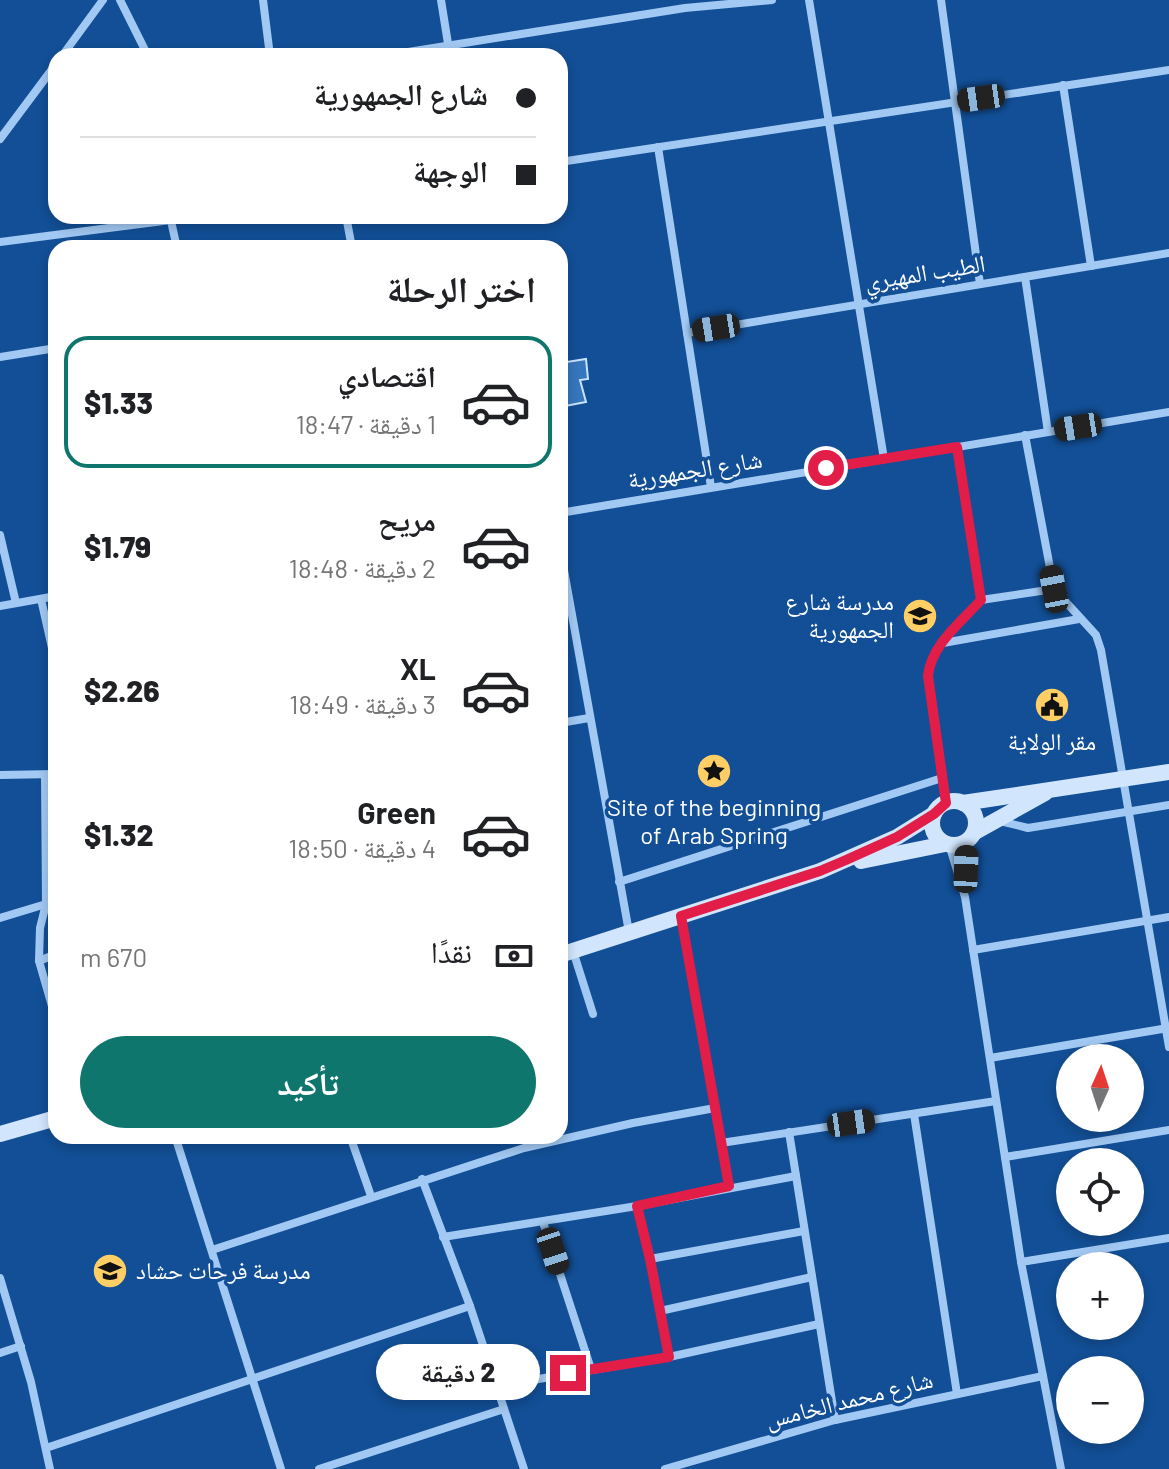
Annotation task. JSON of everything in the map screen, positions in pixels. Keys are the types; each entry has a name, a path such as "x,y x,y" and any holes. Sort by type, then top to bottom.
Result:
{"main road":[{"path":"568,952 820,871 897,837 947,807 1169,772"},
{"path":"820,871 971,836 1053,788"},
{"path":"947,807 975,815 971,836"},
{"path":"947,807 933,832 947,844"},
{"path":"0,1134 48,1120"}],"street":[{"path":"68,48 103,0"},
{"path":"120,0 144,48"},
{"path":"263,0 269,48"},
{"path":"441,0 449,48"},
{"path":"464,48 685,4 772,0"},
{"path":"809,0 884,459"},
{"path":"941,0 980,284"},
{"path":"568,161 1169,70"},
{"path":"0,139 48,75"},
{"path":"1063,85 1091,266"},
{"path":"658,147 711,487"},
{"path":"0,242 147,224"},
{"name":"الطيب المهيري","path":"687,333 1169,253"},
{"path":"1025,277 1048,432"},
{"path":"0,357 48,349"},
{"name":"شارع الجمهورية","path":"568,512 1169,412"},
{"path":"1025,435 1054,589 1096,635 1101,650 1169,1047"},
{"path":"957,447 981,600"},
{"path":"0,535 16,603"},
{"path":"947,807 928,676 930,664 943,643 981,600 1054,589"},
{"path":"568,595 629,933"},
{"path":"0,606 48,598"},
{"path":"41,599 48,630"},
{"path":"943,643 1079,619"},
{"path":"568,722 589,718"},
{"path":"0,775 48,775"},
{"path":"45,775 46,904 40,928 39,961 48,992"},
{"path":"619,882 942,778"},
{"path":"997,820 1028,828 1169,805"},
{"path":"965,897 971,836"},
{"path":"947,844 965,897 1021,1262 1061,1469"},
{"path":"0,918 46,904"},
{"path":"681,916 729,1186"},
{"path":"973,950 1169,917"},
{"path":"39,961 48,957"},
{"path":"568,958 593,1014"},
{"path":"990,1058 1168,1028"},
{"path":"721,1143 996,1101"},
{"path":"568,1138 715,1108"},
{"path":"914,1114 957,1394"},
{"path":"1005,1157 1169,1130"},
{"path":"789,1132 835,1420"},
{"path":"178,1144 281,1469"},
{"path":"353,1144 371,1196"},
{"path":"212,1250 422,1179 541,1144"},
{"path":"443,1237 637,1206 729,1186 796,1176"},
{"path":"422,1179 470,1306 524,1469"},
{"path":"637,1206 669,1357"},
{"path":"543,1222 591,1369"},
{"path":"650,1259 804,1231"},
{"path":"1021,1262 1169,1238"},
{"path":"660,1311 812,1277"},
{"path":"0,1278 21,1346 50,1469"},
{"path":"46,1448 470,1306"},
{"path":"497,1386 669,1357 819,1324"},
{"path":"0,1353 21,1346"},
{"name":"شارع محمد الخامس","path":"665,1469 835,1420 1043,1376"},
{"path":"319,1469 504,1409"}],"building":[{"path":"586,359 588,379 580,380 586,402 568,405 568,362"}],"place":[{"name":"مدرسة شارع الجمهورية","path":"920,616"},
{"name":"مقر الولاية","path":"1052,705"},
{"name":"Site of the beginning of Arab Spring","path":"714,771"},
{"name":"مدرسة فرحات حشاد","path":"110,1271"}],"route":[{"path":"568,1373 669,1357 637,1206 729,1186 681,916 846,860 897,837 946,803 928,676 930,664 943,643 981,600 957,447 826,468"}]}
